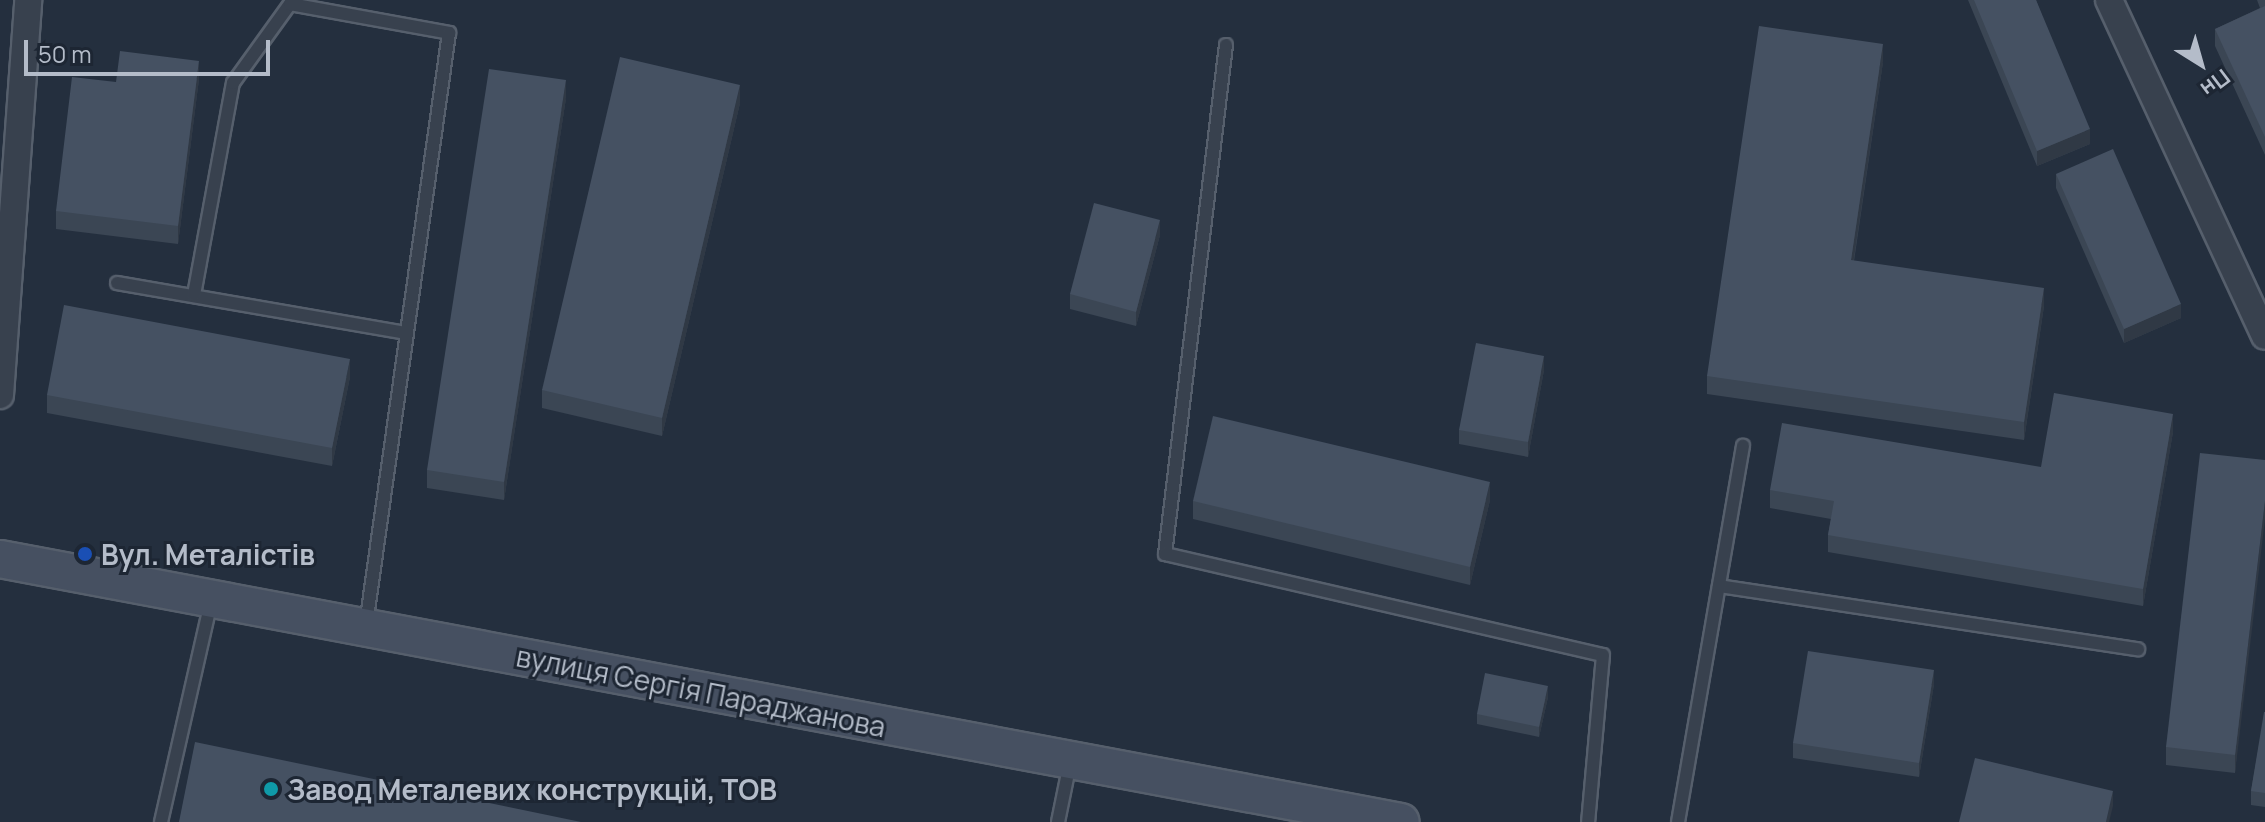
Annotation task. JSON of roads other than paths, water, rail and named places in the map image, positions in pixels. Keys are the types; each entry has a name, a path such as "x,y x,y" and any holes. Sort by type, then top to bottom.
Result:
{"main road":[{"name":"вулиця Сергія Параджанова","path":"0,559 1401,822"}],"street":[{"path":"0,395 28,0"},
{"path":"2109,0 2265,336"}],"lane":[{"path":"194,295 233,83 290,4 449,33 366,628"},
{"path":"1226,45 1165,554 1603,655 1588,822"},
{"path":"117,283 407,333"},
{"path":"1678,822 1743,446"},
{"path":"1719,586 2138,649"},
{"path":"161,822 212,599"},
{"path":"1058,822 1071,760"}],"place":[{"name":"Вул. Металістів","path":"85,554"},
{"name":"Завод Металевих конструкцій, ТОВ","path":"271,789"}]}
